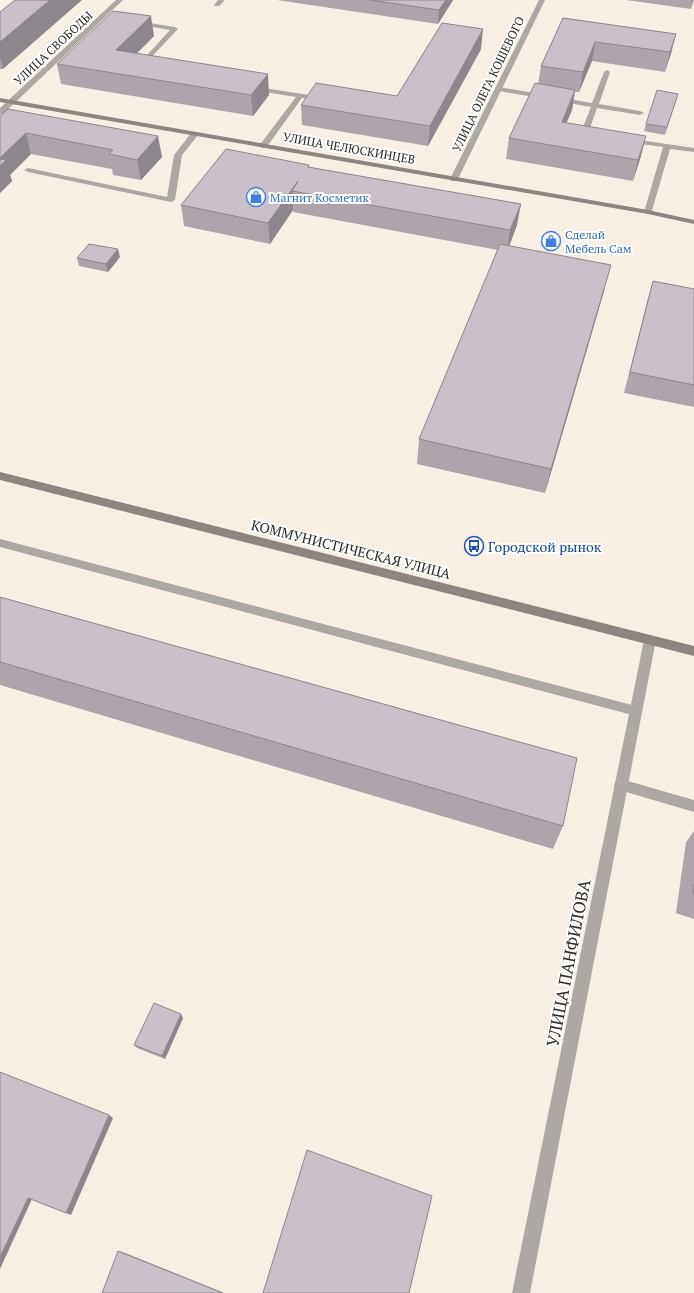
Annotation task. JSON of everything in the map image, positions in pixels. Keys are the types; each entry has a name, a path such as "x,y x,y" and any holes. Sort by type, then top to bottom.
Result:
{"street":[{"name":"УЛИЦА СВОБОДЫ","path":"0,112 105,18 120,0"},
{"name":"УЛИЦА ОЛЕГА КОШЕВОГО","path":"454,179 542,0"},
{"path":"131,22 175,29 136,70 144,71"},
{"path":"600,135 585,132 607,72"},
{"path":"245,87 330,101"},
{"path":"498,89 640,112"},
{"path":"263,146 300,96"},
{"name":"УЛИЦА ЧЕЛЮСКИНЦЕВ","path":"0,100 648,212 694,222"},
{"path":"28,170 171,200 178,155 195,134"},
{"path":"622,138 694,150"},
{"path":"648,212 667,146"},
{"name":"КОММУНИСТИЧЕСКАЯ УЛИЦА","path":"0,476 694,651"},
{"path":"0,543 636,711"},
{"name":"УЛИЦА ПАНФИЛОВА","path":"521,1293 650,640"},
{"path":"621,785 694,806"}],"building":[{"path":"15,0 50,0 0,42 0,12"},
{"path":"370,0 446,0 439,10"},
{"path":"113,11 151,16 116,50 268,74 251,95 57,64"},
{"path":"563,18 676,34 670,52 595,42 583,72 541,66"},
{"path":"442,23 483,29 430,126 301,105 316,83 397,96"},
{"path":"535,83 575,90 562,122 646,136 638,160 509,138"},
{"path":"657,90 678,94 667,127 646,124"},
{"path":"8,109 158,136 137,160 109,154 113,150 26,133 0,158 0,116"},
{"path":"226,149 309,165 308,167 521,204 510,230 292,191 298,181 268,223 181,205"},
{"path":"0,159 6,160 0,166"},
{"path":"89,244 118,249 106,264 77,258"},
{"path":"500,244 611,265 551,469 419,439"},
{"path":"653,281 694,289 694,385 630,372"},
{"path":"0,597 577,758 563,826 0,662"},
{"path":"154,1003 181,1014 162,1056 134,1045"},
{"path":"0,1072 109,1115 66,1213 28,1198 0,1257"},
{"path":"307,1150 432,1196 409,1293 263,1293"},
{"path":"118,1251 223,1293 102,1293"}],"place":[{"name":"Магнит Косметик","path":"256,197"},
{"name":"Сделай Мебель Сам","path":"551,241"},
{"name":"Городской рынок","path":"474,546"}]}
